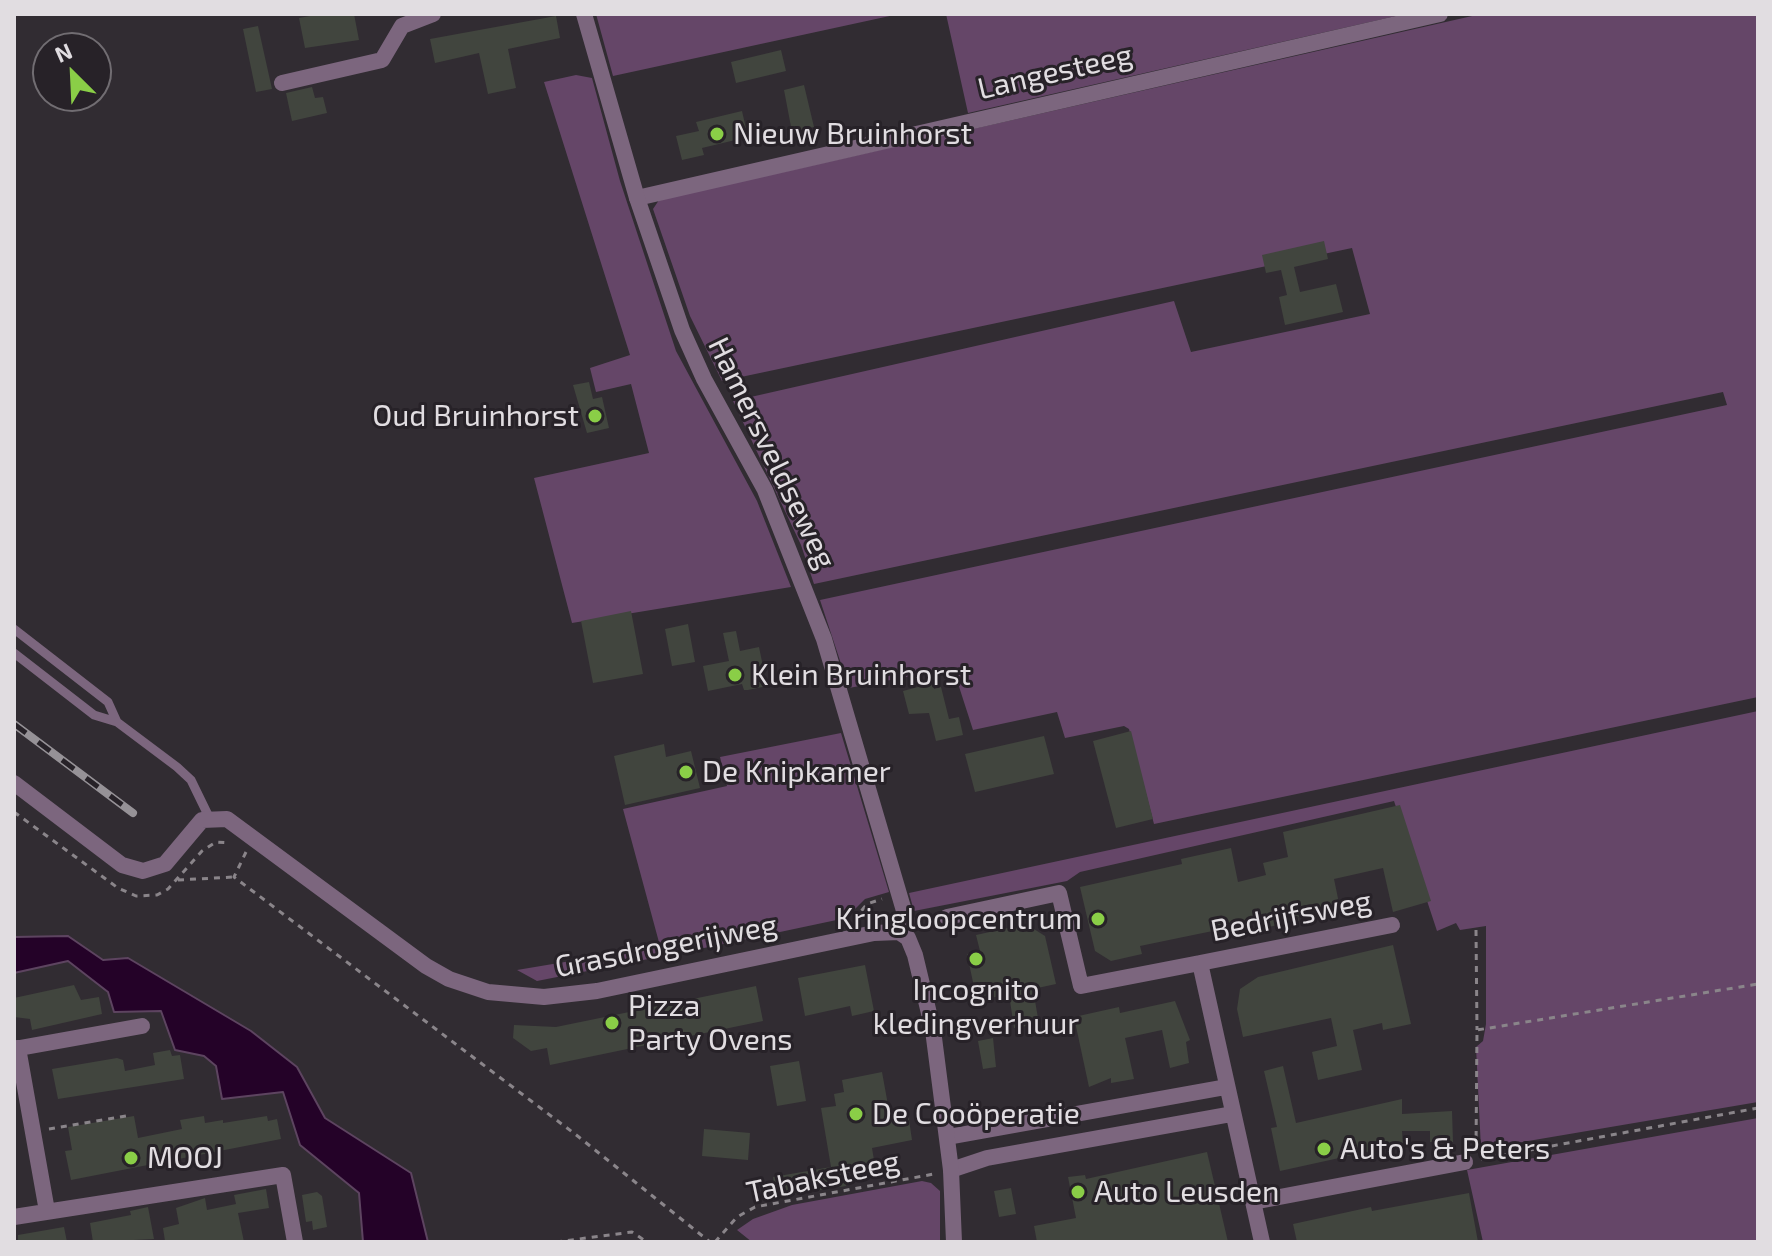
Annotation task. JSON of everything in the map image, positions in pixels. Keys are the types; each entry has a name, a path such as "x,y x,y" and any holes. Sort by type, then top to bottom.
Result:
{"street":[{"path":"282,83 382,60 402,26 433,14"},
{"name":"Hamersveldseweg","path":"584,14 637,198 694,358 765,490 806,590 907,921 899,932 912,946 933,1030 948,1137 954,1242"},
{"name":"Langesteeg","path":"637,198 1440,14"},
{"path":"14,783 122,865 143,871 165,864 195,825 209,817"},
{"name":"Grasdrogerijweg","path":"209,817 227,819 249,847 426,966 449,979 488,992 520,997 597,991 874,933 899,932"},
{"name":"Bedrijfsweg","path":"947,917 1059,893 1081,986 1392,925"},
{"name":"Bedrijfsweg","path":"1200,963 1262,1242"},
{"path":"47,1211 16,1049 142,1026"},
{"path":"948,1137 1226,1087"},
{"path":"951,1170 987,1158 1232,1114"},
{"path":"1253,1202 1465,1162"},
{"path":"14,1217 283,1175 295,1242"}],"lane":[{"path":"14,629 108,702 117,722"},
{"path":"14,653 94,715 117,722 191,780 209,817"}],"path":[{"path":"14,812 126,893 157,895 178,880 209,846 216,842 234,844"},
{"path":"234,877 249,847"},
{"path":"178,880 234,877 575,1134 712,1242"},
{"path":"846,923 859,916 867,904 899,895"},
{"path":"1476,930 1476,1160 1758,1108"},
{"path":"1477,1030 1758,984"},
{"path":"33,1129 126,1116"},
{"name":"Tabaksteeg","path":"712,1242 737,1217 755,1207 951,1170"},
{"path":"556,1242 632,1232 647,1242"}],"shaded area":[{"path":"596,14 899,14 613,76"},
{"path":"946,14 1405,14 968,113"},
{"path":"1481,14 1758,14 1758,697 1154,824 1129,729 1124,726 1065,738 1057,712 973,730 953,668 849,688 820,600 1727,405 1723,392 814,584 801,545 733,401 1174,301 1191,352 1370,314 1352,248 722,381 690,316 653,209 659,200"},
{"path":"576,75 592,78 620,181 676,351 757,501 791,587 572,623 534,478 649,453 631,384 596,392 590,368 630,355 544,82"},
{"path":"1758,711 1758,1102 1481,1149 1476,1047 1483,1041 1486,1024 1486,926 1460,930 1456,923 1437,931 1394,801 1080,872 1067,881 914,911 909,893"},
{"path":"841,733 889,892 865,899 846,918 714,946 537,981 517,970 660,946 623,809 727,786 720,757"},
{"path":"68,936 103,960 128,958 251,1031 297,1067 325,1118 411,1173 428,1242 363,1242 359,1193 300,1145 283,1092 222,1099 216,1066 204,1056 175,1050 161,1011 114,1012 108,992 68,961 14,973 14,937"},
{"path":"1758,1118 1758,1242 1483,1242 1467,1170"},
{"path":"922,1181 931,1183 940,1191 940,1242 752,1242 737,1230 753,1219 792,1205"}],"building":[{"path":"354,14 359,40 305,48 299,18"},
{"path":"556,16 560,38 508,49 516,88 488,94 479,53 435,63 430,39"},
{"path":"258,26 272,89 256,92 243,29"},
{"path":"781,50 786,71 736,83 731,62"},
{"path":"804,85 814,127 792,132 784,90"},
{"path":"312,87 315,98 323,97 327,113 292,121 286,93"},
{"name":"Nieuw Bruinhorst","path":"742,111 748,137 702,148 704,155 682,160 676,136 699,131 696,122"},
{"path":"1324,241 1328,259 1294,267 1300,292 1336,284 1343,312 1285,325 1279,297 1287,295 1281,270 1266,273 1262,255"},
{"name":"Oud Bruinhorst","path":"589,382 593,399 602,397 609,428 587,433 573,385"},
{"path":"631,611 643,674 593,683 581,621"},
{"path":"688,624 695,662 672,666 665,629"},
{"name":"Klein Bruinhorst","path":"736,631 740,651 759,647 767,686 744,690 742,684 708,691 703,666 729,661 723,633"},
{"path":"933,683 934,689 941,687 949,719 959,717 963,735 936,741 929,713 909,714 903,691"},
{"path":"1131,731 1153,819 1116,828 1093,741"},
{"path":"1044,736 1054,774 975,792 965,754"},
{"path":"664,744 666,757 691,751 700,788 625,805 614,756"},
{"path":"1400,805 1431,901 1393,912 1383,868 1334,879 1340,908 1298,917 1299,921 1268,927 1267,920 1140,946 1142,954 1111,961 1095,951 1080,887 1182,864 1181,859 1231,848 1238,882 1266,875 1263,863 1288,857 1283,832"},
{"path":"1026,924 1045,936 1056,984 1033,989 1039,1024 1014,1028 1009,994 977,1001 967,954 980,951 976,935"},
{"path":"1393,945 1411,1024 1383,1030 1382,1023 1353,1030 1362,1070 1318,1080 1312,1052 1337,1046 1331,1018 1243,1037 1237,1009 1240,989 1258,977"},
{"path":"865,965 874,1011 852,1016 850,1006 805,1016 798,978"},
{"path":"74,985 81,1000 99,997 102,1014 32,1030 30,1019 14,1017 14,998"},
{"path":"756,986 763,1021 550,1065 547,1048 531,1051 513,1038 514,1025 556,1027"},
{"path":"1175,1001 1190,1040 1186,1042 1189,1063 1170,1068 1162,1030 1125,1038 1134,1079 1111,1083 1111,1078 1089,1087 1074,1017 1119,1007 1120,1013"},
{"path":"993,1038 996,1067 983,1069 978,1041"},
{"path":"170,1050 172,1056 180,1055 184,1079 58,1099 52,1069 117,1058 123,1060 125,1071 155,1065 153,1053"},
{"path":"799,1061 806,1101 777,1106 770,1066"},
{"path":"1283,1066 1296,1123 1402,1099 1402,1114 1452,1111 1453,1142 1430,1142 1430,1131 1402,1131 1403,1144 1280,1171 1271,1128 1277,1127 1264,1071"},
{"name":"De Cooöperatie","path":"882,1072 890,1116 908,1113 912,1140 872,1148 875,1166 843,1170 846,1186 776,1197 773,1177 831,1167 821,1108 836,1106 834,1094 844,1092 842,1080"},
{"path":"134,1116 138,1138 182,1129 180,1120 204,1116 205,1123 223,1120 223,1123 267,1116 268,1121 277,1119 281,1139 71,1180 65,1151 72,1150 68,1127"},
{"path":"704,1129 750,1133 748,1160 702,1156"},
{"path":"1207,1152 1228,1242 1037,1242 1034,1226 1076,1218 1068,1177 1085,1175 1086,1179"},
{"path":"1011,1188 1016,1214 999,1217 994,1191"},
{"path":"266,1189 269,1208 238,1213 244,1242 165,1241 163,1228 179,1224 176,1208 205,1198 207,1210 236,1204 234,1195"},
{"path":"317,1192 322,1196 327,1227 313,1230 312,1221 306,1222 302,1195"},
{"path":"1469,1193 1478,1242 1297,1242 1293,1224 1371,1207 1372,1211"},
{"path":"148,1207 154,1239 93,1242 90,1223 131,1215 130,1211"},
{"path":"64,1227 67,1242 18,1242 18,1235"}],"railway":[{"path":"14,724 133,813"}],"place":[{"name":"Nieuw Bruinhorst","path":"717,134"},
{"name":"Oud Bruinhorst","path":"595,416"},
{"name":"Klein Bruinhorst","path":"735,675"},
{"name":"De Knipkamer","path":"686,772"},
{"name":"Kringloopcentrum","path":"1098,919"},
{"name":"Incognito kledingverhuur","path":"976,959"},
{"name":"Pizza Party Ovens","path":"612,1023"},
{"name":"De Cooöperatie","path":"856,1114"},
{"name":"Auto's & Peters","path":"1324,1149"},
{"name":"MOOJ","path":"131,1158"},
{"name":"Auto Leusden","path":"1078,1192"}]}
